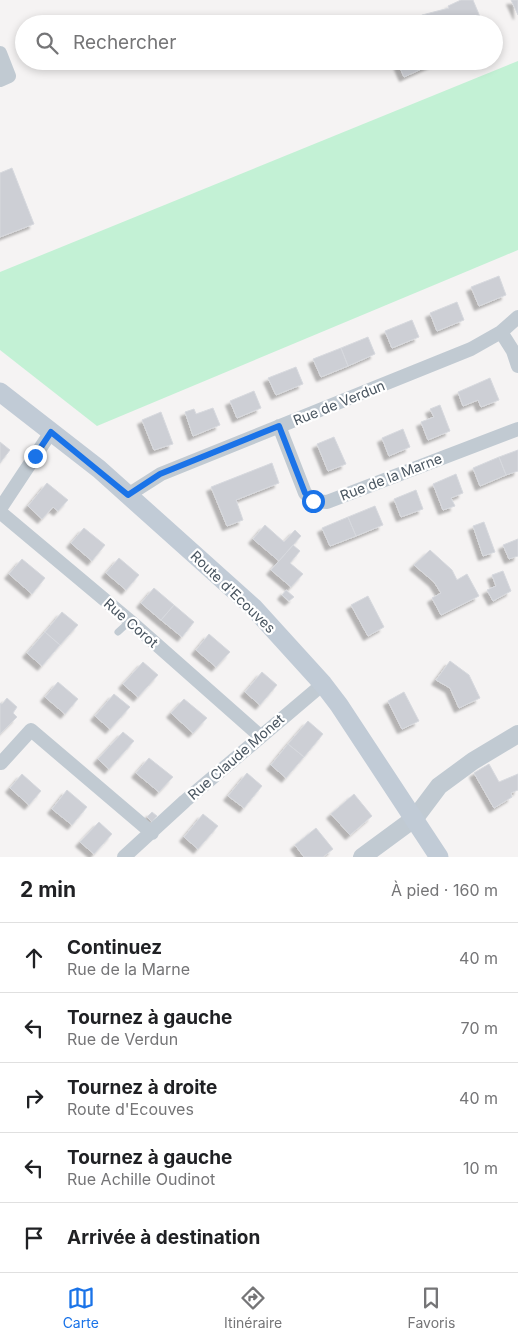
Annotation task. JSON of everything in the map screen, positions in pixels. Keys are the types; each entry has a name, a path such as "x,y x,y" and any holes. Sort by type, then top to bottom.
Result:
{"main road":[{"name":"Route d'Ecouves","path":"0,392 128,495 253,607 323,684 415,818 439,857"}],"street":[{"path":"0,53 9,76 0,80"},
{"name":"Rue de Verdun","path":"128,495 160,474 471,350 502,332 518,317"},
{"path":"502,332 513,351 518,366"},
{"name":"Rue de la Marne","path":"279,426 305,493 313,501 327,502 518,429"},
{"path":"0,510 51,432"},
{"name":"Rue Corot","path":"0,510 130,621 260,736"},
{"name":"Rue Claude Monet","path":"124,857 185,801 323,684"},
{"path":"1,762 31,730 152,833"},
{"path":"362,857 415,818 439,786 473,760 518,734"}],"lane":[{"path":"118,632 130,621"}],"green space":[{"path":"518,61 518,250 97,426 0,350 0,272 496,70 503,70 503,67"}],"building":[{"path":"461,0 473,0 479,15 422,15 449,8 448,6"},
{"path":"511,0 518,0 518,15"},
{"path":"401,70 419,70 404,77"},
{"path":"12,168 34,224 0,237 0,173"},
{"path":"499,276 506,295 479,306 471,287"},
{"path":"457,302 464,320 437,331 430,313"},
{"path":"412,320 419,337 392,348 385,331"},
{"path":"368,337 375,354 348,366 341,348"},
{"path":"341,348 348,366 321,377 313,359"},
{"path":"296,367 303,384 276,395 268,378"},
{"path":"490,378 499,400 481,407 478,400 463,406 458,392"},
{"path":"254,391 261,408 237,418 230,401"},
{"path":"440,405 450,431 428,440 421,422 434,417 430,409"},
{"path":"213,408 220,425 193,436 185,412 194,409 196,414"},
{"path":"161,412 173,444 154,450 142,420"},
{"path":"403,429 410,447 389,456 382,438"},
{"path":"334,437 346,464 328,471 317,444"},
{"path":"0,442 10,450 0,463"},
{"path":"518,450 518,471 506,475 499,457"},
{"path":"499,457 506,475 480,486 473,468"},
{"path":"272,463 279,483 236,500 243,520 227,526 211,487"},
{"path":"456,474 463,493 451,498 455,506 443,510 433,484"},
{"path":"47,483 68,500 58,511 53,507 42,519 28,506"},
{"path":"416,490 423,509 401,517 394,499"},
{"path":"375,506 383,525 356,536 348,517"},
{"path":"348,517 356,536 330,546 322,528"},
{"path":"484,522 495,552 483,556 473,526"},
{"path":"265,525 284,542 295,530 301,536 279,561 253,539"},
{"path":"84,528 105,545 92,561 71,543"},
{"path":"518,539 518,556 509,559 503,545"},
{"path":"293,545 300,551 290,563 303,574 291,587 271,570"},
{"path":"430,550 452,570 457,580 467,574 479,596 441,615 432,598 441,593 434,582 414,565"},
{"path":"119,558 139,575 126,590 106,573"},
{"path":"22,559 45,578 32,594 9,574"},
{"path":"503,571 511,591 493,601 487,590 496,586 492,575"},
{"path":"154,588 174,605 161,620 141,603"},
{"path":"286,590 294,597 289,601 282,595"},
{"path":"368,596 384,627 368,636 351,605"},
{"path":"174,605 194,622 182,637 161,620"},
{"path":"62,612 78,625 60,645 45,632"},
{"path":"45,632 60,645 42,666 27,653"},
{"path":"209,634 230,652 216,667 196,650"},
{"path":"450,661 469,675 480,698 459,708 450,688 436,680"},
{"path":"143,662 158,675 138,697 123,684"},
{"path":"262,672 277,685 260,705 245,692"},
{"path":"58,682 78,699 65,714 45,697"},
{"path":"404,692 419,721 402,729 388,701"},
{"path":"114,694 130,707 110,729 95,716"},
{"path":"7,698 17,707 13,713 17,717 0,734 0,703 2,704"},
{"path":"184,699 207,718 193,733 171,713"},
{"path":"308,721 323,734 304,757 288,744"},
{"path":"123,732 134,741 109,769 98,759"},
{"path":"288,744 304,757 286,778 271,765"},
{"path":"149,758 173,777 159,792 136,773"},
{"path":"489,764 499,782 518,774 518,790 511,793 512,797 494,808 474,773"},
{"path":"247,773 262,786 244,808 228,796"},
{"path":"22,774 41,791 29,805 10,788"},
{"path":"67,790 87,807 72,825 52,809"},
{"path":"354,794 372,816 350,835 331,814"},
{"path":"152,812 157,816 152,822 147,817"},
{"path":"203,814 218,826 198,849 184,837"},
{"path":"99,822 112,834 94,854 80,842"},
{"path":"316,828 333,849 323,857 304,857 295,845"}],"route":[{"path":"35,456 51,432 99,469 128,495 145,482 160,474 279,426 305,493 313,501"}]}
